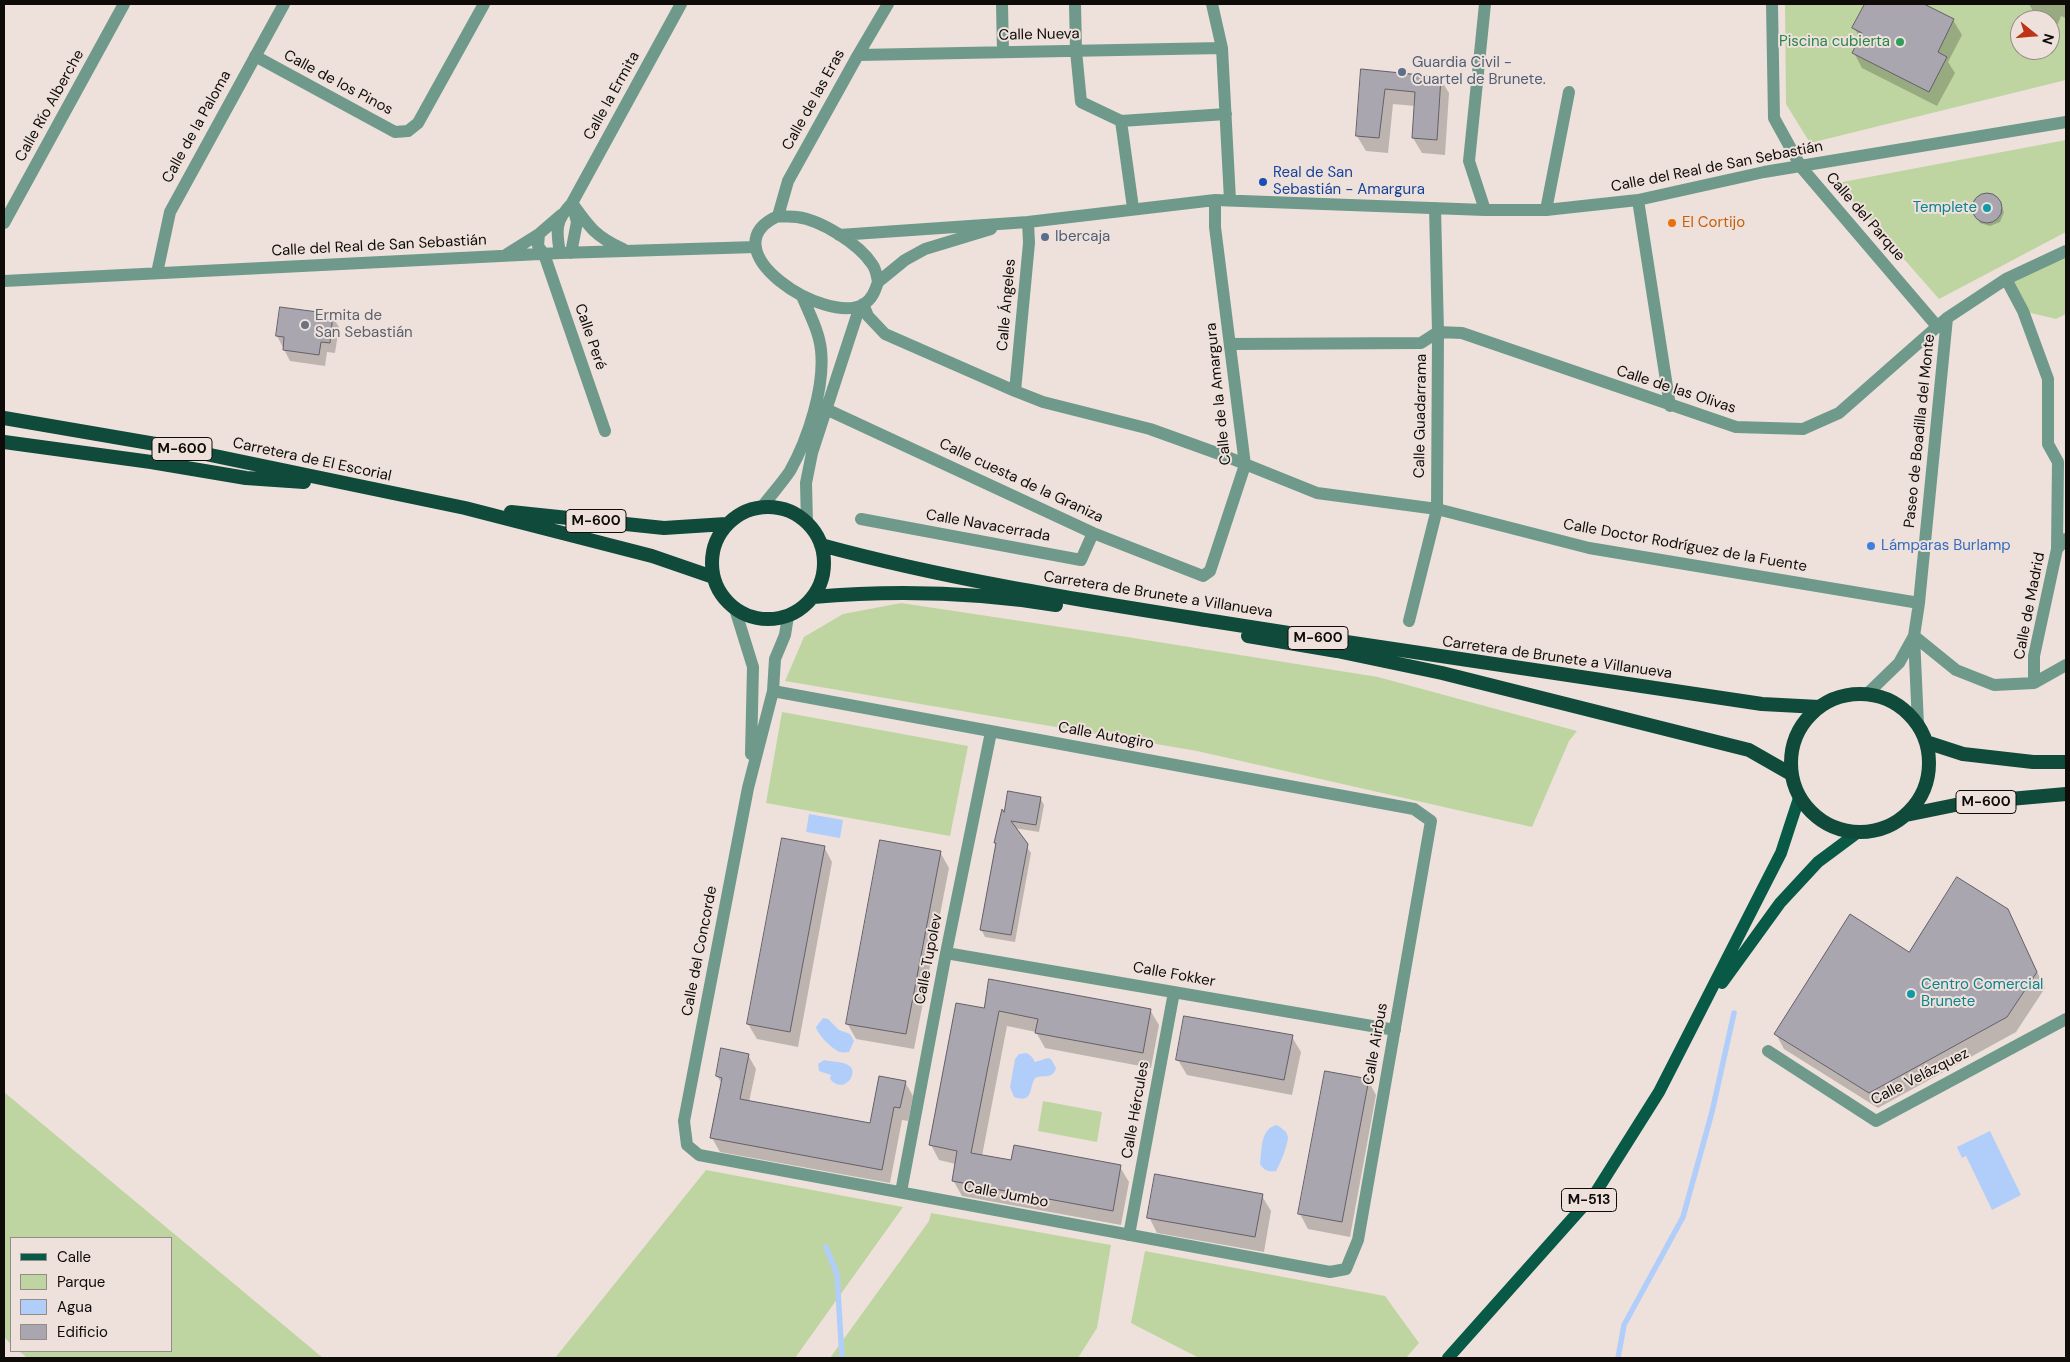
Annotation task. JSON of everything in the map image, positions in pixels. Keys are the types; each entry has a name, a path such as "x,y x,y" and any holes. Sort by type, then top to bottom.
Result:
{"highway":[{"name":"Carretera de El Escorial","path":"4,418 167,446 465,508 652,556 713,578"},
{"path":"4,442 151,462 246,478 359,487"},
{"name":"M-600","path":"726,524 749,510 762,507 778,507 794,513 807,523 815,533 821,544 824,562 821,580 813,597 802,608 788,616 770,620 752,617 734,609"},
{"name":"Carretera de El Escorial","path":"465,508 664,528 726,524"},
{"path":"726,524 716,540 711,559 713,578 721,595 734,609"},
{"name":"Carretera de Brunete a Villanueva","path":"821,544 950,577 1077,599 1406,652 1752,703 1819,707"},
{"name":"Carretera de Brunete a Villanueva","path":"813,597 865,592 965,594 1045,603 1337,651 1442,673 1749,750 1791,774"},
{"name":"M-600","path":"1850,694 1867,694 1896,704 1918,725 1926,742 1929,768 1922,794 1906,815 1892,825 1875,831 1857,833 1824,823 1799,798 1791,774 1791,749 1801,725 1819,707 1834,698 1850,694"},
{"path":"1926,742 1963,754 2033,762 2066,762"},
{"name":"M-600","path":"1906,815 1965,803 2066,794"}],"main road":[{"name":"M-513","path":"1448,1358 1596,1192 1659,1092 1781,853 1799,798"},
{"name":"M-513","path":"1697,1017 1780,902 1818,862 1857,833"}],"street":[{"name":"Calle Río Alberche","path":"4,223 124,4"},
{"name":"Calle de la Paloma","path":"157,273 170,212 284,4"},
{"name":"Calle de los Pinos","path":"255,56 395,132 408,130 418,123 484,4"},
{"name":"Calle la Ermita","path":"505,256 539,234 572,203 681,4"},
{"name":"Calle de las Eras","path":"778,216 788,181 858,54 888,4"},
{"path":"1002,4 1003,52"},
{"path":"1075,4 1076,51 1081,102 1120,121 1226,114"},
{"path":"1212,4 1222,48 1230,200"},
{"path":"1485,4 1469,162 1485,210"},
{"name":"Calle del Parque","path":"1772,4 1774,118 1801,167 1942,322"},
{"name":"Calle Nueva","path":"858,54 1222,48"},
{"path":"1546,210 1569,92"},
{"path":"1120,121 1133,208"},
{"name":"Calle del Real de San Sebastián","path":"839,235 1028,222 1133,208 1215,200 1485,210 1546,210 1638,200 1764,172 2066,122"},
{"name":"Calle de la Amargura","path":"1202,576 1210,571 1245,464 1215,227 1215,200"},
{"path":"1638,200 1670,406"},
{"path":"572,203 592,229 604,240 626,251"},
{"path":"565,253 577,222 572,203"},
{"name":"Calle Guadarrama","path":"1409,621 1437,509 1438,332 1435,208"},
{"path":"561,214 556,231 565,253"},
{"path":"778,216 798,217 824,226 839,235 859,250 872,264 878,282 874,293 862,305 854,308 830,306 802,296 779,281 768,271 761,261 756,247 757,234 768,221 778,216"},
{"name":"Calle del Real de San Sebastián","path":"878,282 905,260 925,250 1013,222"},
{"name":"Calle Ángeles","path":"1015,392 1029,243 1028,222"},
{"path":"539,234 538,246 544,254"},
{"name":"Calle del Real de San Sebastián","path":"4,281 565,253 756,247"},
{"name":"Calle de las Olivas","path":"1231,344 1421,343 1438,332 1462,333 1670,406 1736,427 1803,429 1839,413 1942,322 2006,279 2066,251"},
{"name":"Calle Peré","path":"544,254 605,431"},
{"path":"2006,279 2023,311 2048,379 2048,444 2058,462 2057,549"},
{"path":"762,507 790,471 810,425 819,393 821,350 816,330 802,296"},
{"path":"807,523 806,483 812,453 862,305"},
{"name":"Calle Doctor Rodríguez de la Fuente","path":"862,305 868,316 885,334 1015,392 1043,402 1150,429 1317,493 1437,509 1589,548 1919,603"},
{"name":"Paseo de Boadilla del Monte","path":"1918,725 1914,636 1919,603 1942,322"},
{"name":"Calle cuesta de la Graniza","path":"828,410 1093,533 1202,576"},
{"name":"Calle Navacerrada","path":"860,519 1081,560 1093,533"},
{"name":"Calle de Madrid","path":"2034,683 2034,656 2057,549 2066,539"},
{"name":"Calle del Concorde","path":"734,609 753,667 753,722 748,788"},
{"name":"Calle del Concorde","path":"684,1121 748,788 773,692 775,659 785,635 788,616"},
{"path":"1914,636 1956,670 1994,685 2034,683 2066,665"},
{"name":"Paseo de Boadilla del Monte","path":"1867,694 1899,663 1914,636"},
{"name":"Calle Autogiro","path":"773,692 1414,810 1431,822"},
{"name":"Calle Tupolev","path":"901,1192 946,953 991,732"},
{"name":"Calle Airbus","path":"1346,1269 1358,1240 1431,822"},
{"name":"Calle Fokker","path":"946,953 1395,1030"},
{"name":"Calle Hércules","path":"1129,1235 1174,992"},
{"name":"Calle Velázquez","path":"1768,1051 1876,1121 2066,1019"},
{"name":"Calle Jumbo","path":"684,1121 687,1145 699,1154 1330,1272 1346,1269"}],"green space":[{"path":"1785,4 2066,4 2066,80 1810,143 1786,104"},
{"path":"2066,140 2066,232 1939,299 1837,183"},
{"path":"2066,251 2066,314 2056,319 2023,311 2006,279"},
{"path":"901,603 1378,677 1577,731 1569,741 1532,827 1197,751 785,681 804,637 843,614"},
{"path":"782,712 968,746 950,836 766,803"},
{"path":"4,1092 323,1358 27,1358 20,1352 172,1352 172,1237 10,1237 10,1343 4,1337"},
{"path":"1043,1101 1102,1112 1097,1142 1038,1131"},
{"path":"706,1170 903,1207 795,1358 555,1358"},
{"path":"931,1213 1111,1245 1097,1328 1078,1358 830,1358 929,1221"},
{"path":"1145,1251 1385,1296 1419,1343 1406,1358 1199,1358 1131,1323"}],"water":[{"path":"809,814 843,820 840,838 806,832"},
{"path":"823,1018 828,1019 839,1030 850,1034 854,1041 849,1052 837,1051 819,1034 816,1027"},
{"path":"1027,1053 1035,1062 1048,1058 1051,1059 1056,1068 1053,1074 1035,1078 1030,1094 1020,1099 1014,1097 1010,1087 1015,1059 1019,1054"},
{"path":"824,1060 848,1065 852,1068 852,1077 845,1084 835,1084 830,1079 831,1075 819,1071 818,1064"},
{"path":"1277,1125 1284,1130 1288,1140 1276,1171 1268,1171 1260,1164 1263,1140 1267,1130"},
{"path":"1990,1131 2021,1195 1992,1210 1966,1156 1962,1158 1957,1147"}],"building":[{"name":"Piscina cubierta","path":"1865,4 1924,4 1954,19 1938,52 1947,57 1929,92 1852,53 1862,33 1852,28"},
{"path":"1361,69 1441,77 1437,140 1412,138 1415,92 1385,89 1379,138 1356,136"},
{"name":"Templete","path":"1987,193 1998,197 2002,208 1998,219 1987,223 1976,219 1972,208 1976,197"},
{"name":"Ermita de San Sebastián","path":"280,307 333,314 330,343 321,342 319,355 283,350 284,337 276,336"},
{"path":"1008,791 1041,797 1036,825 1011,821 1028,844 1011,935 980,930 996,843 994,843 1002,809 1004,812"},
{"path":"782,838 825,846 790,1032 747,1024"},
{"path":"880,840 941,851 906,1034 846,1024"},
{"name":"Centro Comercial Brunete","path":"1957,877 2008,909 2037,972 2007,1017 1869,1093 1774,1034 1850,914 1909,952"},
{"path":"989,979 1151,1009 1143,1053 1035,1033 1038,1019 999,1011 971,1153 1011,1160 1014,1145 1121,1165 1113,1211 952,1181 957,1151 929,1145 956,1003 984,1008"},
{"path":"1184,1016 1293,1035 1284,1080 1176,1060"},
{"path":"721,1048 749,1054 740,1099 870,1123 879,1076 906,1081 900,1108 894,1107 882,1170 710,1138 722,1078 716,1076"},
{"path":"1325,1071 1369,1079 1342,1222 1298,1214"},
{"path":"1155,1174 1263,1194 1255,1237 1147,1218"}],"waterway":[{"path":"1618,1358 1624,1325 1683,1217 1712,1112 1734,1013"},
{"path":"826,1247 837,1274 842,1358"}],"place":[{"name":"Piscina cubierta","path":"1900,42"},
{"name":"Guardia Civil - Cuartel de Brunete.","path":"1402,72"},
{"name":"Real de San Sebastián - Amargura","path":"1263,182"},
{"name":"Templete","path":"1987,208"},
{"name":"El Cortijo","path":"1672,223"},
{"name":"Ibercaja","path":"1045,237"},
{"name":"Ermita de San Sebastián","path":"305,325"},
{"name":"Lámparas Burlamp","path":"1871,546"},
{"name":"Centro Comercial Brunete","path":"1911,994"}]}
